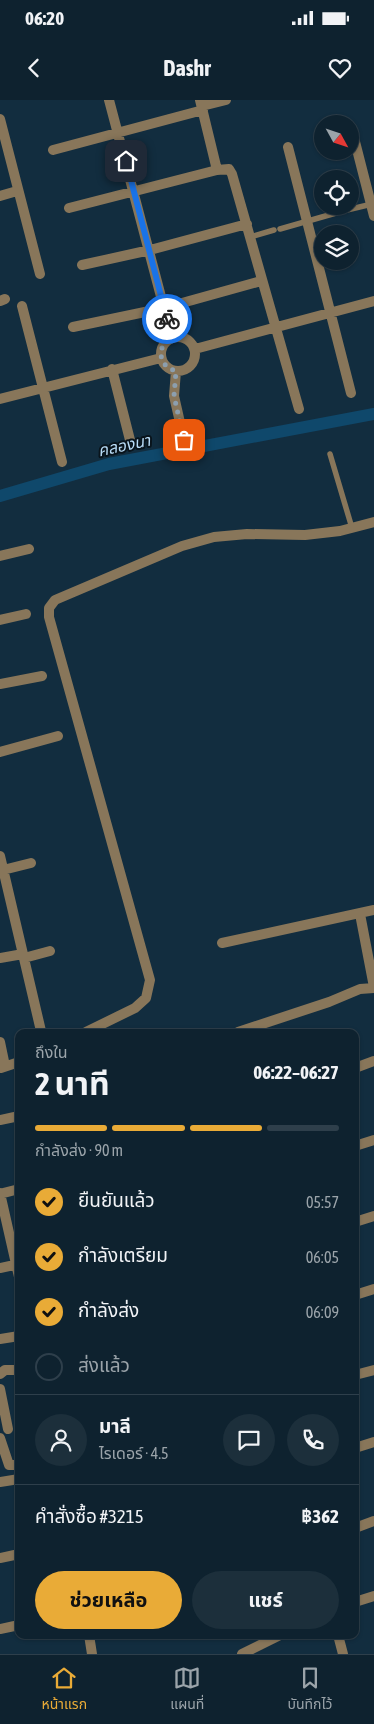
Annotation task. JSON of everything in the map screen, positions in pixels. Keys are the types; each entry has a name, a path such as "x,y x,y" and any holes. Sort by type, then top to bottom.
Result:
{"street":[{"path":"108,100 150,250 164,308 174,337"},
{"path":"53,150 118,132 201,105 226,100"},
{"path":"201,105 217,170"},
{"path":"0,119 17,191 40,274"},
{"path":"288,147 351,393"},
{"path":"359,156 374,216"},
{"path":"69,208 217,170 226,168 231,171 299,409"},
{"path":"0,196 17,191"},
{"path":"82,266 246,224"},
{"path":"73,327 164,308 261,280"},
{"path":"195,350 374,301"},
{"path":"22,306 62,462"},
{"path":"174,337 187,339 195,350 196,356 189,368 176,371 164,365 161,358 163,345 174,337"},
{"path":"0,398 161,358"},
{"path":"112,369 131,444"},
{"path":"176,371 174,396 184,440"},
{"path":"92,1029 135,1008 146,998 150,980 49,617 49,608 55,600 64,596 182,546 214,537 247,534 305,535 352,528 374,522"},
{"path":"0,556 29,549"},
{"path":"0,620 26,614"},
{"path":"0,684 42,676"},
{"path":"0,752 58,736"},
{"path":"0,856 42,1029"},
{"path":"2,868 31,864"},
{"path":"222,943 374,910"},
{"path":"247,1029 329,1002 360,989 374,987 360,914"},
{"path":"0,958 50,951"},
{"path":"0,1042 3,1067 15,1063"},
{"path":"359,1067 374,1062"},
{"path":"0,1120 15,1117"},
{"path":"359,1145 374,1140"},
{"path":"15,1190 0,1193 15,1253"},
{"path":"359,1221 374,1216"},
{"path":"0,1268 15,1266"},
{"path":"359,1294 374,1289"},
{"path":"0,1339 15,1337"},
{"path":"0,1374 6,1370 15,1370"},
{"path":"359,1374 374,1370"},
{"path":"0,1389 9,1430"},
{"path":"0,1438 9,1465 15,1465"},
{"path":"359,1447 374,1442"},
{"path":"0,1482 15,1480"},
{"path":"359,1527 374,1521"},
{"path":"0,1558 15,1555"},
{"path":"359,1601 374,1596"},
{"path":"0,1629 15,1626"},
{"path":"90,1639 92,1654"},
{"path":"242,1654 272,1639"},
{"path":"339,1639 344,1654"}],"lane":[{"path":"359,207 372,203"},
{"path":"250,237 328,215"},
{"path":"330,454 352,528"}],"waterway":[{"name":"คลองนา","path":"0,496 109,464 374,414"}],"way so far":[{"path":"167,319 174,337 163,345 161,358 164,365 176,371 173,384 174,396 184,440"}],"route":[{"path":"126,161 167,319"}]}
